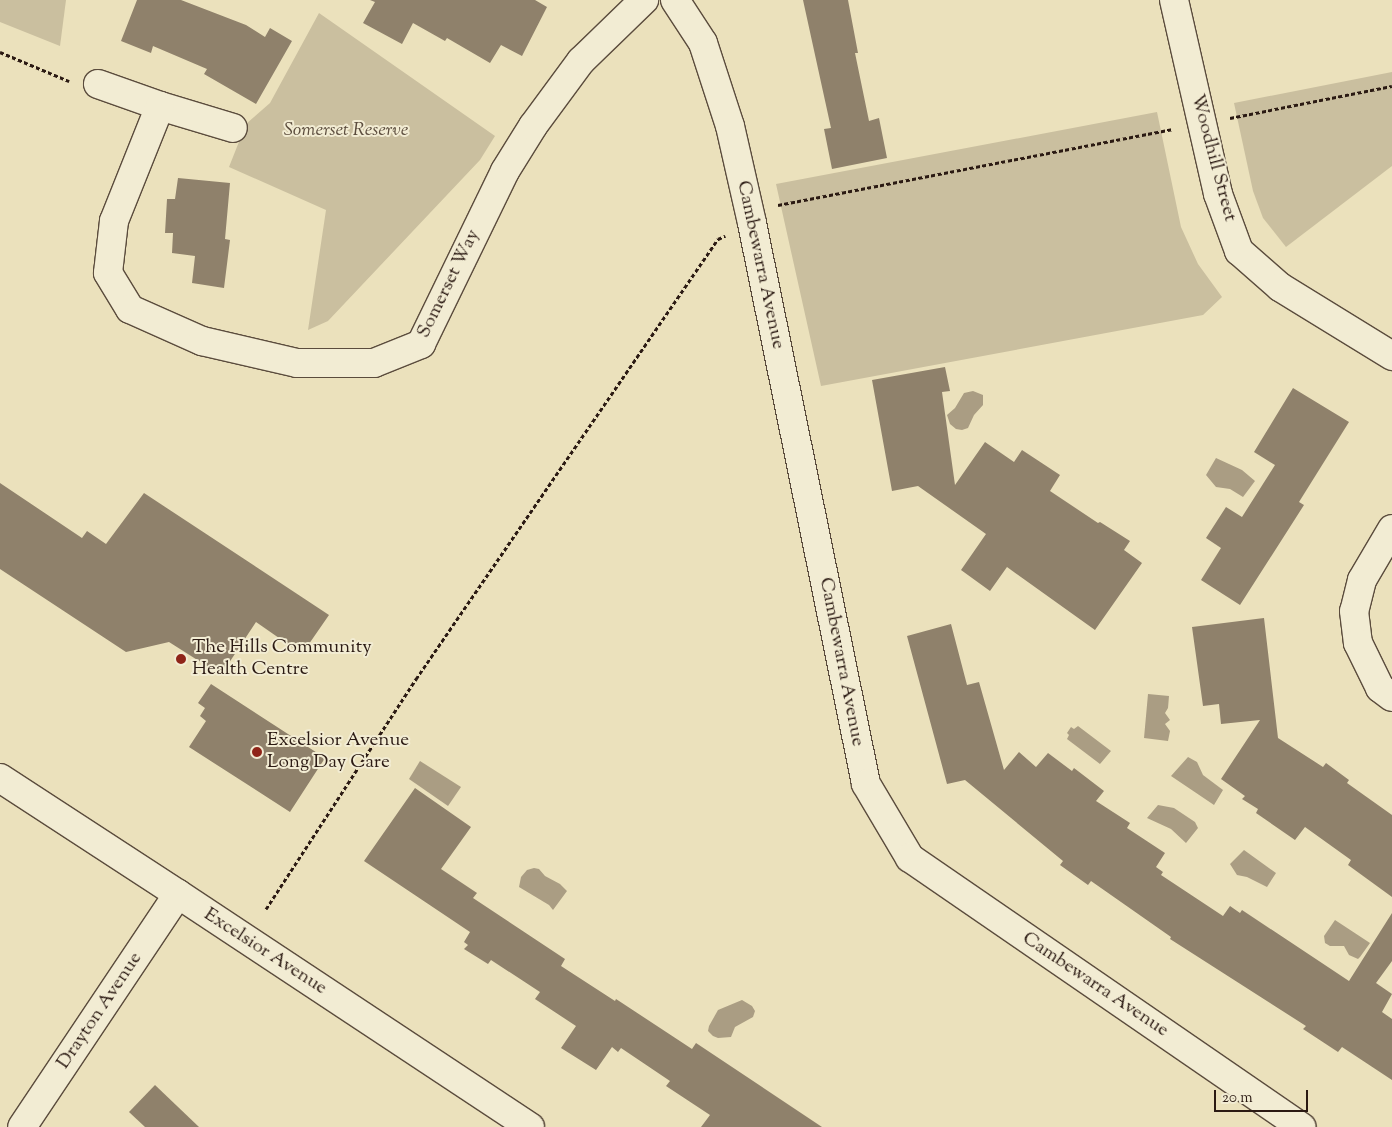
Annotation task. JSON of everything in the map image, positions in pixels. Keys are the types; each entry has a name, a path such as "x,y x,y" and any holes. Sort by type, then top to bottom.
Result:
{"street":[{"name":"Somerset Way","path":"160,106 114,221 108,273 130,308 202,341 297,363 374,363 421,344 506,171 533,126 581,61 644,0"},
{"name":"Cambewarra Avenue","path":"675,0 703,43 730,126 752,223 866,784 910,858 1302,1127"},
{"name":"Woodhill Street","path":"1174,0 1218,194 1239,251 1280,287 1392,356"},
{"path":"98,84 160,106 233,128"},
{"path":"1392,529 1362,580 1354,611 1358,643 1380,688 1392,697"},
{"name":"Excelsior Avenue","path":"0,778 530,1127"},
{"name":"Drayton Avenue","path":"22,1127 178,894"}],"path":[{"path":"0,52 86,88 98,84"},
{"path":"266,909 416,679 718,239 752,223 764,208 1392,86"}],"green space":[{"path":"0,0 66,0 60,46 0,22"},
{"name":"Somerset Reserve","path":"319,13 495,136 480,160 328,321 308,330 326,210 229,167 246,124 270,103"},
{"path":"1392,72 1392,166 1286,247 1263,218 1253,191 1234,103"},
{"path":"1157,112 1181,227 1198,264 1222,297 1203,315 821,386 776,184"}],"shaded area":[{"path":"973,391 983,395 983,405 974,415 968,428 956,429 950,424 947,415 955,408 964,393"},
{"path":"1216,458 1242,470 1255,481 1243,497 1230,489 1216,487 1206,475"},
{"path":"1148,694 1169,696 1168,708 1165,713 1170,720 1165,724 1170,731 1168,741 1144,738"},
{"path":"1078,726 1111,751 1100,764 1067,739 1069,735 1067,733 1071,727 1074,729"},
{"path":"1188,757 1197,762 1203,775 1223,790 1214,805 1171,776"},
{"path":"420,761 461,787 448,806 409,779"},
{"path":"1158,805 1174,808 1195,822 1198,828 1186,843 1171,829 1147,818"},
{"path":"1244,850 1276,873 1267,887 1247,877 1237,875 1230,864"},
{"path":"539,869 545,876 560,884 567,891 553,910 549,905 519,887 521,877 527,870"},
{"path":"1335,920 1370,943 1358,959 1349,955 1344,946 1330,946 1325,943 1324,936"},
{"path":"742,1000 752,1006 755,1011 753,1017 735,1027 731,1037 718,1038 713,1036 708,1031 718,1010"}],"building":[{"path":"137,0 181,0 246,25 265,37 270,28 292,41 256,104 204,74 207,69 153,46 151,53 121,41"},
{"path":"370,0 535,0 547,7 522,56 501,45 490,63 447,38 445,41 413,23 402,44 363,23 375,2"},
{"path":"803,0 848,0 858,53 855,53 869,121 879,118 887,158 832,169 824,129 831,128"},
{"path":"178,178 230,183 225,239 230,240 224,288 192,283 195,256 172,253 173,233 165,233 167,199 175,199"},
{"path":"945,367 950,391 942,392 955,485 985,442 1014,462 1022,450 1060,475 1050,491 1098,523 1100,522 1130,541 1124,550 1142,563 1095,630 1007,567 990,591 961,570 986,534 918,486 892,491 872,380"},
{"path":"1293,388 1349,422 1299,502 1304,505 1240,605 1201,580 1221,548 1206,538 1226,507 1242,517 1275,465 1254,452"},
{"name":"The Hills Community Health Centre","path":"0,483 82,538 87,531 106,544 144,493 329,615 302,654 256,622 221,675 169,642 126,652 0,569"},
{"path":"1264,618 1278,738 1323,767 1326,763 1349,780 1347,783 1392,815 1392,897 1348,865 1351,860 1305,827 1295,840 1256,813 1258,809 1242,799 1245,796 1221,779 1260,720 1221,724 1219,704 1203,706 1192,627"},
{"path":"951,624 967,685 979,682 1004,770 1019,752 1036,767 1048,753 1072,771 1074,768 1104,791 1096,801 1130,823 1127,828 1165,853 1156,867 1163,872 1161,875 1223,916 1230,906 1240,913 1242,910 1349,981 1392,913 1392,961 1376,983 1392,994 1382,1012 1392,1019 1392,1080 1342,1047 1338,1052 1303,1029 1306,1026 1170,939 1171,937 1091,881 1088,885 1060,865 1063,861 965,780 947,784 907,636"},
{"name":"Excelsior Avenue Long Day Care","path":"211,684 325,758 290,812 189,747 206,721 200,716 205,708 198,703"},
{"path":"415,788 471,827 441,869 477,893 473,898 565,959 561,966 615,1001 616,999 692,1049 696,1043 822,1127 701,1127 710,1115 666,1086 670,1081 621,1048 618,1052 612,1047 596,1070 561,1048 576,1026 535,999 540,992 491,960 488,964 464,949 468,945 464,942 470,932 364,861"},
{"path":"155,1085 199,1127 145,1127 129,1112"}],"place":[{"name":"The Hills Community Health Centre","path":"181,659"},
{"name":"Excelsior Avenue Long Day Care","path":"257,752"}]}
